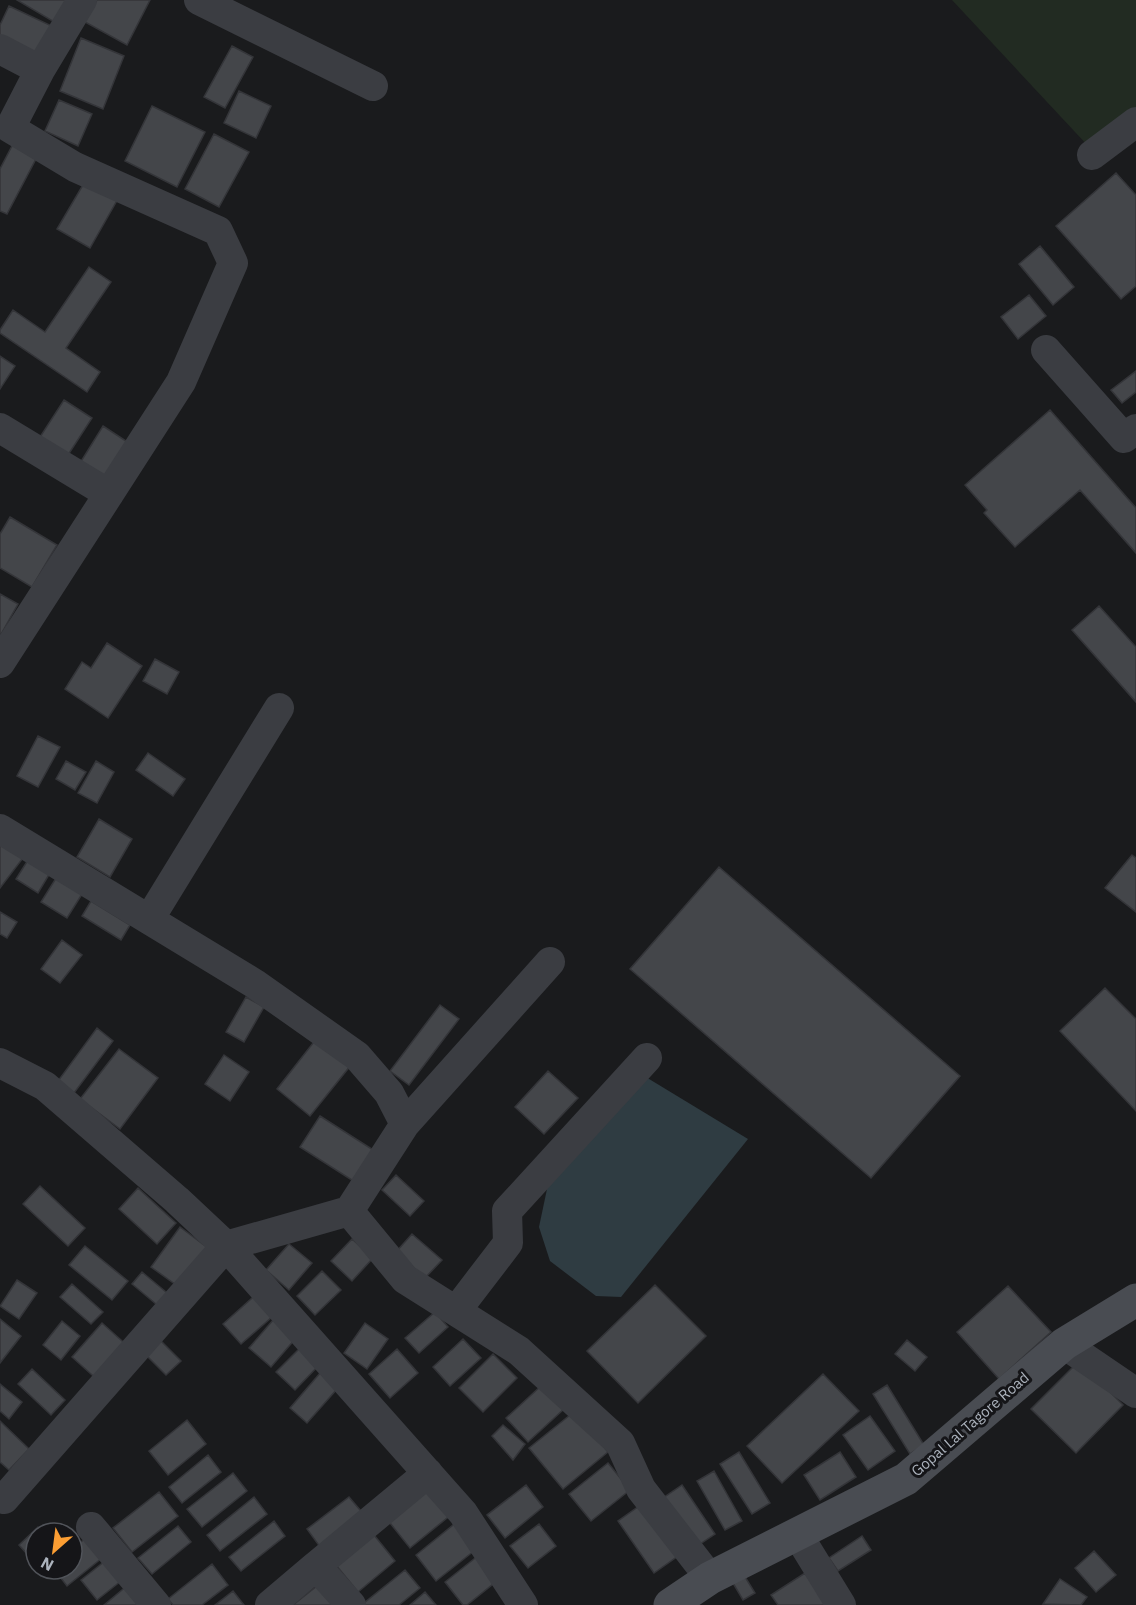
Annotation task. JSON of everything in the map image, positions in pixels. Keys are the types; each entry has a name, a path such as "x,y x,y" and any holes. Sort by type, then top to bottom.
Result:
{"street":[{"path":"0,663 181,381 233,263 218,231 5,137 40,70 82,0"},
{"path":"199,0 373,86"},
{"path":"0,49 40,70"},
{"path":"1092,155 1136,122"},
{"path":"1047,350 1124,438 1136,429"},
{"path":"0,428 109,494"},
{"path":"150,918 279,708"},
{"path":"0,829 150,918 255,984 357,1056 389,1093 405,1124"},
{"path":"3,1500 226,1246 349,1211 405,1124 550,963"},
{"path":"456,1311 508,1243 507,1211 647,1058"},
{"path":"0,1063 45,1086 177,1200 226,1246 463,1513 523,1605"},
{"path":"349,1211 405,1279 519,1351 620,1443 640,1489 710,1578"},
{"name":"Gopal Lal Tagore Road","path":"670,1605 710,1578 906,1479 1064,1344 1136,1300"},
{"path":"1064,1344 1136,1393"},
{"path":"270,1605 428,1473"},
{"path":"91,1527 156,1605"},
{"path":"798,1535 841,1605"},
{"path":"316,1566 351,1605"}],"shaded area":[{"path":"952,0 1136,0 1136,107 1089,147"},
{"path":"626,1065 748,1139 621,1297 596,1296 550,1261 539,1227 551,1170"}],"building":[{"path":"17,0 75,0 61,26"},
{"path":"97,0 150,0 127,45 85,22"},
{"path":"9,6 56,28 43,57 0,37 0,25"},
{"path":"81,38 124,56 103,109 60,91"},
{"path":"232,46 253,57 225,108 204,97"},
{"path":"239,91 271,106 256,138 224,123"},
{"path":"59,100 92,114 78,146 45,131"},
{"path":"152,106 205,132 177,187 125,161"},
{"path":"214,134 249,152 219,207 185,189"},
{"path":"13,144 37,157 7,214 0,211 0,169"},
{"path":"1116,173 1136,195 1136,286 1121,299 1056,226"},
{"path":"87,178 119,197 90,248 57,229"},
{"path":"1040,246 1074,287 1053,305 1019,264"},
{"path":"89,267 111,282 66,348 100,372 87,392 0,333 0,330 13,310 45,332"},
{"path":"1029,295 1046,316 1018,339 1001,317"},
{"path":"0,356 15,366 0,389"},
{"path":"1136,371 1136,392 1122,403 1111,390"},
{"path":"64,400 92,418 68,455 40,437"},
{"path":"1050,410 1136,508 1136,553 1080,490 1015,547 984,513 987,510 965,485"},
{"path":"103,426 129,443 107,479 80,463"},
{"path":"10,517 57,545 32,587 0,568 0,534"},
{"path":"0,594 18,604 0,636"},
{"path":"1099,606 1136,647 1136,702 1072,630"},
{"path":"107,643 142,666 108,718 65,689 82,662 91,668"},
{"path":"155,659 179,672 167,694 143,681"},
{"path":"38,736 60,747 38,787 17,776"},
{"path":"148,753 185,779 173,796 136,770"},
{"path":"66,761 86,772 75,790 56,779"},
{"path":"96,761 114,772 97,803 78,793"},
{"path":"99,819 132,839 110,877 77,857"},
{"path":"0,841 23,858 0,888"},
{"path":"1132,855 1136,858 1136,912 1105,888"},
{"path":"28,860 50,873 38,893 16,879"},
{"path":"719,867 960,1076 871,1178 630,969"},
{"path":"58,875 84,891 67,918 41,902"},
{"path":"91,901 130,925 121,940 82,916"},
{"path":"0,912 17,922 7,938 0,934"},
{"path":"62,940 82,955 60,983 41,969"},
{"path":"1105,988 1136,1019 1136,1111 1060,1031"},
{"path":"246,997 264,1007 244,1042 226,1032"},
{"path":"440,1005 459,1019 409,1085 390,1071"},
{"path":"97,1028 113,1041 74,1093 58,1081"},
{"path":"317,1038 351,1065 310,1116 277,1089"},
{"path":"119,1049 158,1078 120,1129 80,1099"},
{"path":"224,1055 249,1072 230,1101 205,1084"},
{"path":"548,1071 578,1098 544,1134 515,1107"},
{"path":"320,1116 378,1153 358,1184 300,1147"},
{"path":"396,1175 424,1201 410,1216 382,1190"},
{"path":"40,1186 85,1228 68,1246 23,1204"},
{"path":"138,1188 176,1223 157,1244 119,1209"},
{"path":"180,1227 208,1248 179,1287 151,1267"},
{"path":"412,1234 442,1260 425,1278 396,1252"},
{"path":"352,1239 373,1258 352,1281 331,1261"},
{"path":"289,1244 312,1263 289,1290 266,1270"},
{"path":"85,1246 128,1281 112,1300 69,1265"},
{"path":"322,1271 341,1290 315,1315 297,1296"},
{"path":"142,1272 172,1297 162,1309 132,1284"},
{"path":"17,1280 37,1293 19,1319 0,1306"},
{"path":"72,1284 103,1312 91,1324 60,1297"},
{"path":"655,1285 706,1336 638,1403 587,1351"},
{"path":"1008,1286 1051,1332 999,1379 957,1332"},
{"path":"261,1290 280,1310 241,1344 223,1324"},
{"path":"280,1312 302,1331 271,1367 249,1348"},
{"path":"435,1312 448,1327 419,1353 405,1338"},
{"path":"0,1319 21,1336 0,1363"},
{"path":"62,1321 80,1336 61,1360 43,1345"},
{"path":"102,1323 131,1349 101,1383 72,1357"},
{"path":"365,1323 388,1339 367,1369 344,1353"},
{"path":"463,1339 481,1358 450,1386 433,1367"},
{"path":"160,1340 181,1361 166,1375 145,1354"},
{"path":"907,1340 927,1357 915,1371 895,1354"},
{"path":"306,1342 324,1360 295,1390 276,1372"},
{"path":"397,1349 418,1373 390,1398 369,1374"},
{"path":"493,1354 517,1378 483,1412 459,1388"},
{"path":"1079,1361 1123,1405 1076,1453 1031,1409"},
{"path":"327,1365 345,1380 307,1423 290,1408"},
{"path":"32,1369 65,1400 51,1415 18,1384"},
{"path":"823,1374 859,1411 782,1483 747,1446"},
{"path":"0,1384 22,1402 9,1419 0,1411"},
{"path":"542,1385 564,1409 528,1442 506,1418"},
{"path":"887,1385 924,1445 910,1454 873,1394"},
{"path":"575,1411 608,1452 563,1489 529,1448"},
{"path":"870,1416 895,1451 868,1470 843,1435"},
{"path":"187,1420 206,1444 168,1475 149,1451"},
{"path":"0,1421 29,1449 9,1470 0,1462"},
{"path":"503,1425 525,1444 513,1460 492,1436"},
{"path":"739,1452 770,1503 752,1514 720,1464"},
{"path":"840,1452 856,1477 820,1500 804,1475"},
{"path":"208,1455 221,1472 182,1503 169,1487"},
{"path":"608,1463 630,1490 591,1521 569,1494"},
{"path":"714,1471 742,1521 725,1530 697,1481"},
{"path":"233,1473 247,1491 202,1527 187,1509"},
{"path":"428,1484 452,1514 410,1548 386,1518"},
{"path":"526,1485 543,1507 505,1538 487,1515"},
{"path":"682,1485 715,1534 697,1546 663,1498"},
{"path":"159,1492 178,1516 132,1552 113,1528"},
{"path":"254,1497 267,1514 220,1551 207,1535"},
{"path":"349,1497 366,1517 323,1551 307,1529"},
{"path":"642,1504 678,1556 654,1573 618,1521"},
{"path":"274,1521 285,1536 241,1571 229,1557"},
{"path":"458,1521 479,1547 436,1581 416,1555"},
{"path":"539,1524 556,1546 528,1568 510,1546"},
{"path":"178,1526 191,1542 152,1574 138,1558"},
{"path":"91,1534 107,1554 84,1572 84,1540"},
{"path":"374,1535 395,1561 358,1592 336,1565"},
{"path":"862,1536 871,1550 838,1571 829,1558"},
{"path":"24,1540 24,1551 19,1545"},
{"path":"484,1551 503,1576 467,1605 463,1605 445,1582"},
{"path":"1094,1551 1116,1575 1096,1592 1075,1568"},
{"path":"105,1561 121,1581 97,1600 82,1581 84,1581 84,1578"},
{"path":"212,1564 228,1585 202,1605 173,1605 168,1599"},
{"path":"405,1570 420,1588 399,1605 365,1605 364,1603"},
{"path":"742,1572 755,1593 743,1600 730,1578"},
{"path":"805,1573 826,1605 778,1605 771,1595"},
{"path":"1060,1579 1087,1597 1081,1605 1043,1604"},
{"path":"63,1581 73,1581 67,1586"},
{"path":"322,1582 333,1605 293,1605"},
{"path":"128,1585 144,1605 104,1605"},
{"path":"233,1591 244,1605 215,1605"},
{"path":"425,1592 436,1605 410,1605"}]}
